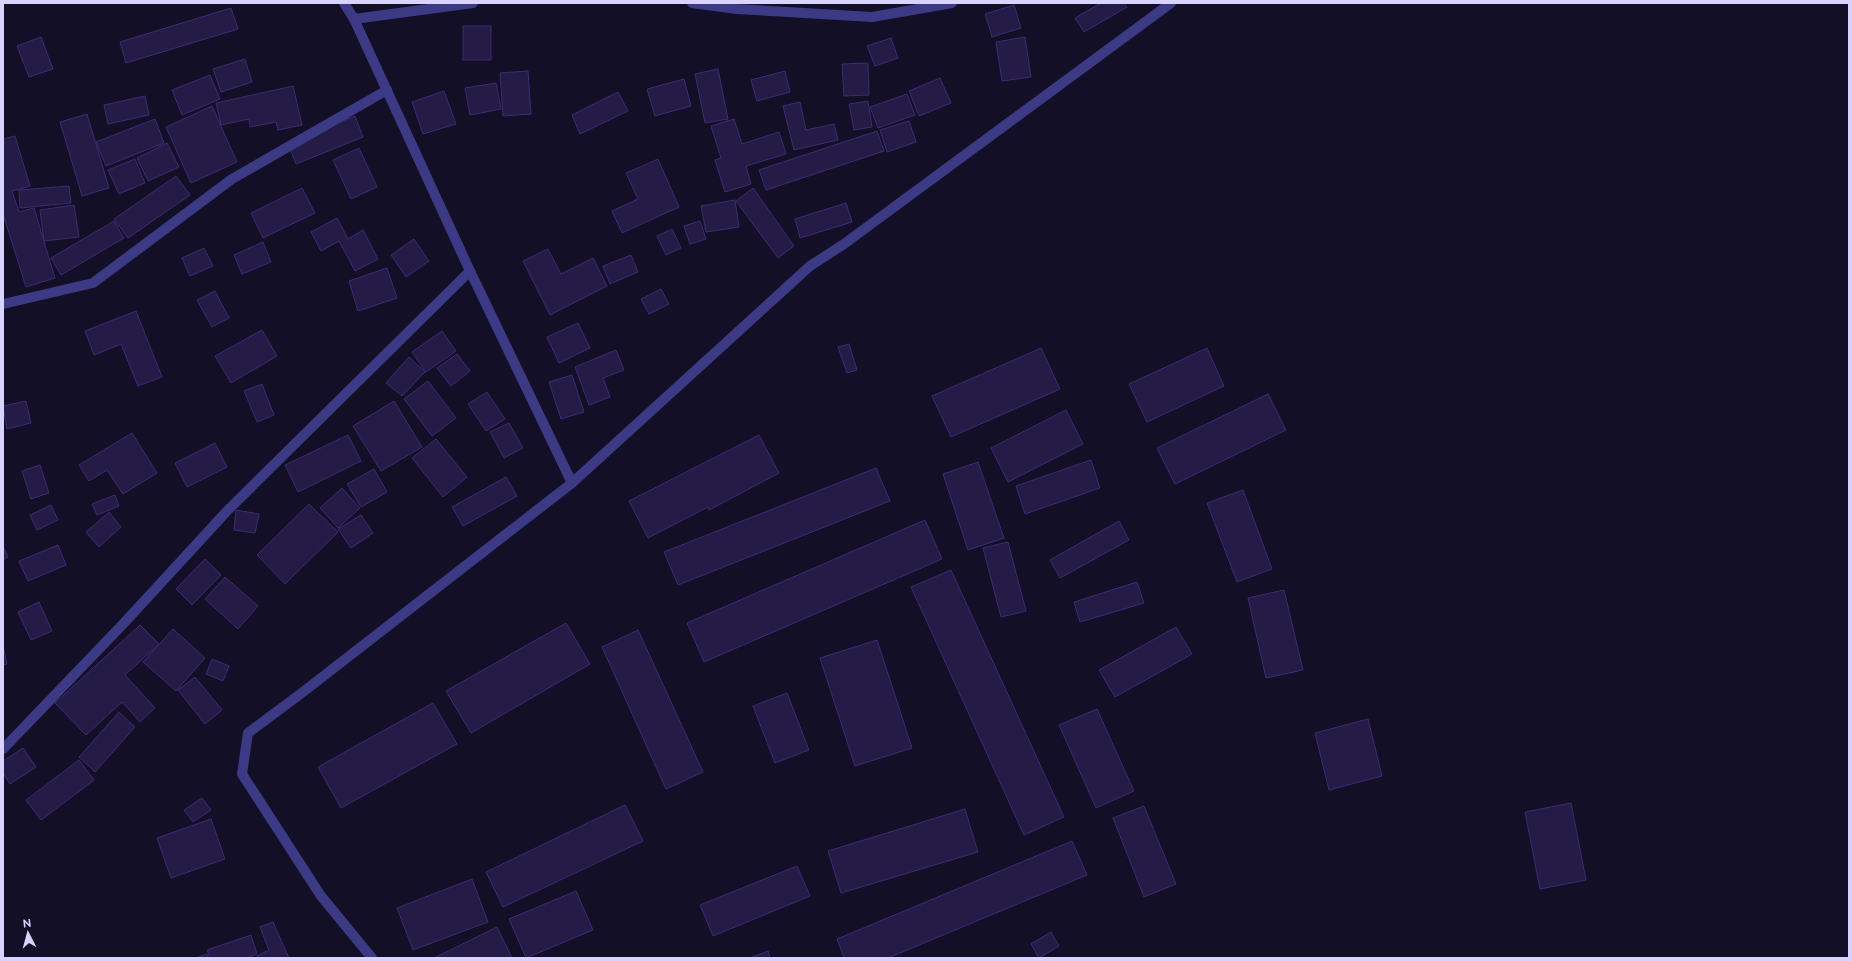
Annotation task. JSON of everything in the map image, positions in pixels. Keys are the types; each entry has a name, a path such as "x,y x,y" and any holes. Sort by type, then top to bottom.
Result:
{"street":[{"path":"344,3 354,19 470,271 572,483"},
{"path":"354,19 473,3"},
{"path":"692,3 737,9 872,17 952,3"},
{"path":"372,958 321,896 242,774 248,733 572,483 810,266 844,244 1171,3"},
{"path":"3,304 93,283 232,180 387,90"},
{"path":"3,749 124,623 227,511 470,271"}],"building":[{"path":"1101,3 1124,3 1127,7 1084,32 1075,18"},
{"path":"1014,5 1021,28 992,37 985,14"},
{"path":"231,8 238,29 126,63 120,42"},
{"path":"463,26 491,26 491,60 463,60"},
{"path":"41,37 53,69 29,77 17,46"},
{"path":"1025,37 1031,77 1002,81 996,42"},
{"path":"891,38 898,58 875,66 867,46"},
{"path":"245,59 252,82 221,92 213,69"},
{"path":"868,63 869,95 844,96 842,64"},
{"path":"718,69 728,119 705,123 695,74"},
{"path":"528,71 531,114 503,116 500,73"},
{"path":"785,71 790,92 757,101 751,80"},
{"path":"210,75 220,99 182,115 172,90"},
{"path":"940,78 951,103 919,116 909,91"},
{"path":"684,79 691,106 655,116 647,89"},
{"path":"496,83 501,109 470,115 465,88"},
{"path":"293,86 302,125 278,130 276,122 250,127 249,119 221,125 216,103"},
{"path":"444,91 456,124 423,134 412,102"},
{"path":"618,92 628,111 580,134 572,115"},
{"path":"907,94 915,115 878,128 870,107"},
{"path":"145,96 149,115 108,124 104,105"},
{"path":"868,101 872,127 854,130 849,104"},
{"path":"800,102 806,130 834,124 838,140 794,150 783,106"},
{"path":"212,106 237,162 191,183 166,127"},
{"path":"87,114 109,188 82,196 60,122"},
{"path":"355,116 363,137 296,164 288,144"},
{"path":"155,119 164,143 106,166 96,142"},
{"path":"734,119 742,144 779,132 786,154 746,166 751,184 725,192 715,160 721,158 711,126"},
{"path":"909,121 916,142 887,152 880,130"},
{"path":"877,131 884,151 766,190 759,170"},
{"path":"15,136 30,186 12,191 19,212 34,208 55,278 26,287 3,214 3,139"},
{"path":"167,143 179,167 148,181 137,158"},
{"path":"359,148 377,187 351,199 333,160"},
{"path":"135,159 145,183 119,194 108,170"},
{"path":"658,159 679,207 622,233 612,211 638,199 626,173"},
{"path":"176,176 190,195 128,238 114,219"},
{"path":"69,186 71,203 20,208 19,190"},
{"path":"302,188 315,213 263,238 251,213"},
{"path":"753,188 794,246 778,258 736,201"},
{"path":"735,200 739,227 706,232 701,206"},
{"path":"846,203 852,222 800,238 795,219"},
{"path":"74,205 79,237 44,241 40,210"},
{"path":"337,218 348,239 363,230 378,259 355,271 339,241 321,251 311,232"},
{"path":"114,221 124,238 61,275 51,258"},
{"path":"700,221 706,239 690,244 684,226"},
{"path":"672,229 681,248 666,255 657,236"},
{"path":"414,239 429,261 406,277 391,255"},
{"path":"263,242 271,262 242,274 234,255"},
{"path":"204,248 213,266 190,276 182,258"},
{"path":"548,249 561,274 593,258 607,286 550,315 523,261"},
{"path":"631,255 638,272 610,284 603,266"},
{"path":"387,268 397,298 358,311 349,281"},
{"path":"661,289 669,304 649,314 641,299"},
{"path":"215,291 229,318 212,327 197,300"},
{"path":"136,311 162,377 138,386 121,344 94,355 85,331"},
{"path":"578,323 590,348 559,363 547,337"},
{"path":"262,330 277,356 231,383 215,356"},
{"path":"442,331 456,351 426,372 412,352"},
{"path":"849,344 857,370 847,373 838,347"},
{"path":"1041,348 1060,389 951,437 932,396"},
{"path":"1207,348 1224,386 1147,422 1129,384"},
{"path":"616,350 624,370 603,378 610,397 589,405 575,367"},
{"path":"457,354 470,371 451,386 437,368"},
{"path":"409,357 425,372 402,396 386,383"},
{"path":"572,375 584,412 561,419 549,382"},
{"path":"428,381 456,418 432,436 404,399"},
{"path":"262,384 274,415 257,422 244,391"},
{"path":"487,392 505,419 486,431 468,404"},
{"path":"1268,394 1286,430 1175,484 1157,448"},
{"path":"26,401 31,423 7,429 3,406"},
{"path":"394,401 422,447 381,471 353,426"},
{"path":"1066,410 1083,444 1008,482 991,448"},
{"path":"509,423 523,448 504,458 490,432"},
{"path":"132,433 157,473 123,494 107,470 89,481 79,465"},
{"path":"348,435 361,461 298,492 285,465"},
{"path":"759,435 779,473 709,510 708,507 648,538 629,501"},
{"path":"436,439 467,477 443,497 412,458"},
{"path":"215,443 227,467 187,487 175,463"},
{"path":"1091,460 1100,488 1025,514 1016,486"},
{"path":"978,462 1004,538 968,550 943,474"},
{"path":"40,465 49,493 31,499 22,471"},
{"path":"876,468 890,501 678,585 664,552"},
{"path":"374,469 387,492 361,507 347,484"},
{"path":"506,477 517,496 463,526 452,507"},
{"path":"342,488 360,508 338,528 320,508"},
{"path":"1243,490 1272,569 1237,582 1207,503"},
{"path":"115,495 119,506 97,515 92,504"},
{"path":"309,504 338,532 285,584 257,555"},
{"path":"51,505 58,520 37,530 30,515"},
{"path":"236,510 259,514 255,533 234,530"},
{"path":"109,512 121,527 99,547 86,532"},
{"path":"361,515 373,533 351,548 338,529"},
{"path":"925,520 942,559 704,662 687,623"},
{"path":"1119,521 1129,540 1060,578 1050,560"},
{"path":"1008,542 1026,611 1001,617 983,548"},
{"path":"58,545 66,565 28,581 19,561"},
{"path":"3,546 8,557 3,560"},
{"path":"205,559 221,575 192,605 176,589"},
{"path":"951,570 1064,817 1024,835 911,587"},
{"path":"225,577 258,606 238,629 205,599"},
{"path":"1137,582 1144,603 1080,622 1074,602"},
{"path":"1284,590 1303,670 1266,678 1248,598"},
{"path":"39,602 52,631 31,640 18,612"},
{"path":"566,623 590,664 471,733 446,691"},
{"path":"140,625 159,644 125,675 155,708 140,722 122,702 86,735 55,703"},
{"path":"1176,627 1192,654 1115,697 1099,670"},
{"path":"173,629 205,658 176,691 143,662"},
{"path":"638,630 703,772 666,789 602,647"},
{"path":"877,640 912,748 855,766 820,658"},
{"path":"3,646 7,664 3,665"},
{"path":"212,659 229,666 223,681 206,674"},
{"path":"195,677 222,710 205,724 178,690"},
{"path":"787,693 809,750 775,763 753,706"},
{"path":"433,703 457,744 341,808 318,767"},
{"path":"1097,709 1134,791 1096,808 1059,725"},
{"path":"119,712 135,727 95,772 79,757"},
{"path":"1368,719 1382,776 1329,790 1315,733"},
{"path":"23,748 36,767 10,784 3,773 3,761"},
{"path":"79,760 94,780 41,820 26,800"},
{"path":"202,798 211,810 193,822 184,810"},
{"path":"1571,803 1586,880 1540,889 1525,812"},
{"path":"625,805 643,841 503,907 486,872"},
{"path":"1144,806 1176,884 1144,897 1113,818"},
{"path":"965,809 978,852 841,893 828,851"},
{"path":"211,819 225,859 171,878 157,838"},
{"path":"1072,841 1087,875 888,958 844,958 837,939"},
{"path":"797,866 810,896 713,936 700,905"},
{"path":"472,879 488,922 413,950 397,908"},
{"path":"576,891 593,930 526,958 509,919"},
{"path":"273,922 289,958 258,958 257,956 269,950 260,927"},
{"path":"497,927 512,958 434,958"},
{"path":"1051,932 1059,946 1039,958 1031,944"},
{"path":"251,935 257,954 246,958 210,958 207,950"},
{"path":"768,951 770,958 750,958"},
{"path":"207,954 208,958 196,958"}]}
